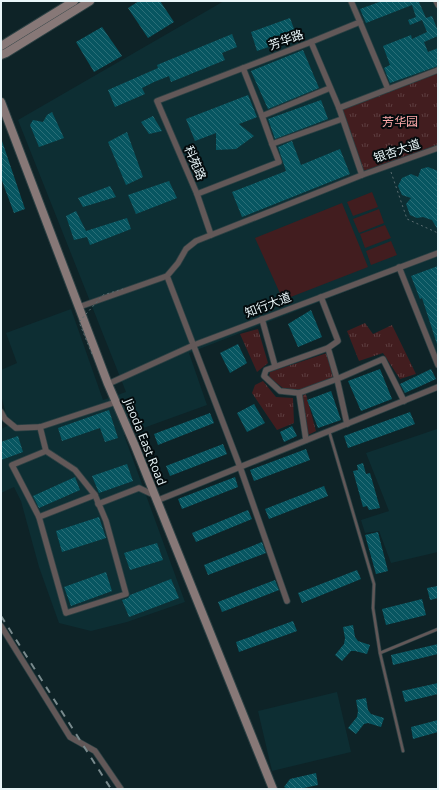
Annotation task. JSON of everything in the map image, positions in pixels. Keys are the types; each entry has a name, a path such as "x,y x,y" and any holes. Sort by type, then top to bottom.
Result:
{"street":[{"path":"1,46 74,1"},
{"path":"1,55 90,1"},
{"path":"436,1 438,5"},
{"path":"353,2 388,89"},
{"path":"312,42 360,22"},
{"name":"芳华路","path":"157,101 312,42 342,118 362,175"},
{"path":"197,194 279,162 243,68"},
{"path":"338,108 438,70"},
{"path":"262,116 330,88"},
{"name":"科苑路","path":"157,101 197,194 211,235"},
{"name":"Jiaoda East Road","path":"1,102 108,384 135,446 273,789"},
{"path":"272,144 342,118"},
{"name":"银杏大道","path":"167,276 178,264 186,249 196,242 362,175 438,148"},
{"name":"知行大道","path":"108,384 194,345 438,253"},
{"path":"399,267 438,365"},
{"path":"79,307 167,276 240,467 287,601"},
{"path":"321,296 338,341 328,348 266,370 264,376 280,391 299,393 383,359 404,401"},
{"path":"262,319 275,366"},
{"path":"328,348 337,378 347,424"},
{"path":"98,504 139,488 155,498 240,467 438,387"},
{"path":"299,393 306,440"},
{"path":"1,412 5,419 16,428 40,427 116,402"},
{"path":"40,427 46,451 75,470 95,495 106,522 126,594 66,613 39,517 12,465 46,451"},
{"path":"39,517 95,495"},
{"path":"1,626 70,738 95,751 121,789"}],"lane":[{"path":"329,431 374,584 373,608 380,653 403,751"},
{"path":"380,653 438,629"}],"path":[{"path":"389,166 407,219 438,233"},
{"path":"92,354 79,322 102,295 123,288"}],"shaded area":[{"path":"224,1 438,1 438,366 398,271 189,353 207,405 124,435 185,602 127,622 91,631 59,623 39,567 21,501 14,487 1,493 1,429 15,422 6,414 1,395 1,370 17,363 6,333 71,309 103,400 126,392 18,120"},
{"path":"437,429 438,552 391,563 379,531 365,533 361,520 389,511 366,453"},
{"path":"337,692 351,752 272,771 258,711"}],"green space":[{"name":"芳华园","path":"438,71 438,146 361,172 341,107"},
{"path":"372,192 378,207 353,216 347,202"},
{"path":"342,203 368,267 283,300 255,238"},
{"path":"379,209 384,223 359,233 353,219"},
{"path":"385,225 391,238 365,248 360,234"},
{"path":"391,241 397,255 371,265 366,251"},
{"path":"365,323 373,334 392,325 416,374 400,379 383,353 359,361 347,331"},
{"path":"258,329 268,363 257,372 240,334"},
{"path":"327,353 334,377 299,390 283,388 269,377 270,372"},
{"path":"263,381 276,397 293,398 294,423 277,430 252,393 255,385"},
{"path":"306,394 316,431 308,435 301,396"}],"building":[{"path":"139,1 160,1 174,22 148,38 128,8"},
{"path":"382,1 421,1 419,2 426,18 432,16 438,31 438,36 424,42 428,52 438,48 438,66 390,83 384,68 390,65 383,46 411,35 412,39 427,32 422,20 410,25 408,20 416,17 412,5 366,23 360,9"},
{"path":"290,18 297,37 257,51 251,32"},
{"path":"102,27 122,56 94,72 76,42"},
{"path":"232,34 237,47 222,53 225,60 171,82 169,76 154,82 142,88 145,94 115,107 108,90 158,68 157,65"},
{"path":"303,50 319,88 268,109 251,71"},
{"path":"248,95 257,117 239,124 254,136 236,149 216,150 216,133 195,141 186,119"},
{"path":"321,100 328,119 275,139 268,119"},
{"path":"52,112 64,138 39,147 30,125 33,120 43,122 47,115"},
{"path":"153,116 162,131 149,134 141,122"},
{"path":"127,132 143,177 126,185 108,142"},
{"path":"2,141 25,209 14,213 1,178"},
{"path":"292,141 301,165 340,149 350,174 242,217 232,192 286,171 278,147"},
{"path":"428,167 438,171 438,230 432,220 423,217 417,218 410,215 406,204 411,198 402,195 398,186 402,178 411,174 418,177 421,169"},
{"path":"169,181 177,198 136,214 128,195"},
{"path":"110,186 116,197 83,207 78,198"},
{"path":"76,211 86,231 127,218 131,229 90,245 87,237 74,240 66,216"},
{"path":"438,266 437,344 422,298 420,299 411,276"},
{"path":"311,310 322,337 298,347 288,324"},
{"path":"238,344 247,363 230,373 220,353"},
{"path":"380,369 392,399 361,411 348,381"},
{"path":"431,369 436,379 405,393 400,384"},
{"path":"331,391 341,420 318,428 307,400"},
{"path":"254,404 265,423 247,432 237,413"},
{"path":"109,410 118,438 105,442 100,428 62,441 58,428"},
{"path":"410,412 415,424 348,448 344,436"},
{"path":"210,413 214,423 158,445 154,434"},
{"path":"292,426 297,436 284,442 280,432"},
{"path":"18,436 23,452 1,460 1,442"},
{"path":"223,444 227,454 170,476 166,466"},
{"path":"306,449 310,460 254,481 250,470"},
{"path":"363,463 366,474 370,473 380,508 369,510 367,506 363,507 353,471 358,470 357,465"},
{"path":"127,464 133,481 99,493 92,476"},
{"path":"75,477 80,490 39,508 33,496"},
{"path":"235,477 238,487 182,509 178,499"},
{"path":"324,486 328,496 269,519 265,509"},
{"path":"248,510 252,519 196,542 192,533"},
{"path":"99,517 106,538 62,552 56,531"},
{"path":"378,532 388,571 376,574 365,535"},
{"path":"262,542 266,553 208,575 204,565"},
{"path":"157,543 163,560 130,570 124,553"},
{"path":"357,570 361,579 302,603 298,593"},
{"path":"106,572 112,591 71,606 64,587"},
{"path":"171,579 179,598 129,617 122,600 128,598 130,595"},
{"path":"275,580 279,590 222,612 218,602"},
{"path":"438,586 438,598 430,600 427,588"},
{"path":"422,599 426,615 386,625 382,609"},
{"path":"293,621 297,631 239,652 236,642"},
{"path":"353,625 355,637 358,641 370,645 367,654 351,651 342,661 335,655 344,644 345,638 343,627"},
{"path":"438,644 438,654 393,665 391,655"},
{"path":"438,683 438,694 405,702 402,691"},
{"path":"366,698 368,710 371,714 384,718 381,727 368,723 364,724 356,734 348,728 357,717 358,711 356,700"},
{"path":"438,720 438,732 413,739 411,727"},
{"path":"316,773 318,785 299,789 288,789 284,787 290,779"}],"railway":[{"path":"1,616 111,789"}]}
